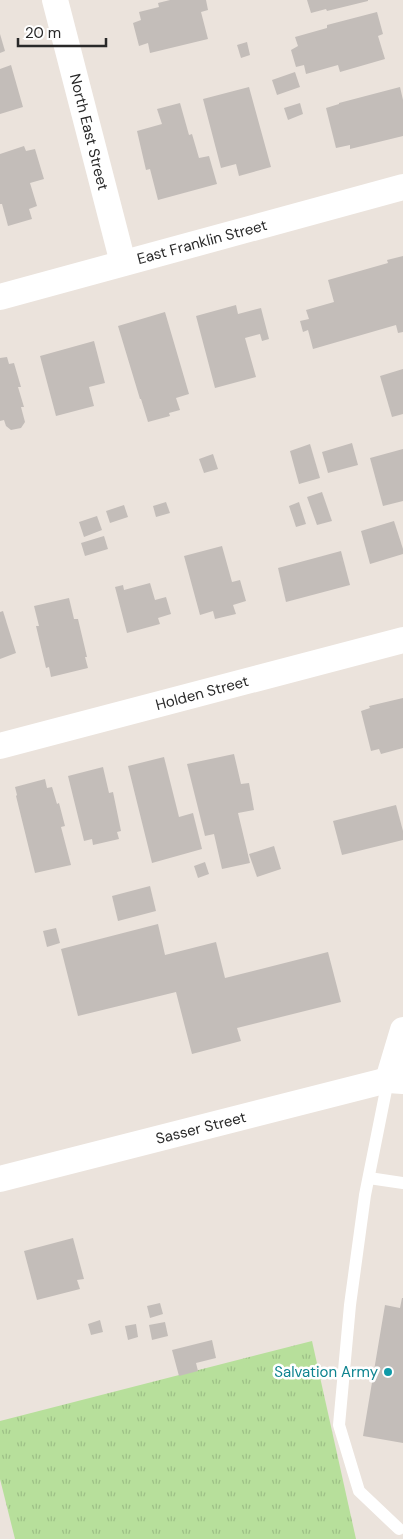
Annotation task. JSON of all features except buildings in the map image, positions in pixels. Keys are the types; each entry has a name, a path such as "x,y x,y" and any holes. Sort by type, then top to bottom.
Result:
{"street":[{"name":"North East Street","path":"55,0 123,263"},
{"name":"East Franklin Street","path":"0,296 403,187"},
{"name":"Holden Street","path":"0,746 403,640"},
{"path":"395,1080 403,1030"},
{"name":"Sasser Street","path":"0,1179 395,1080"}],"lane":[{"path":"395,1080 365,1195 350,1305 339,1425 358,1491 399,1529"},
{"path":"369,1178 403,1183"}],"green space":[{"path":"312,1341 356,1539 15,1539 0,1479 0,1421"}],"place":[{"name":"Salvation Army","path":"388,1372"}]}
